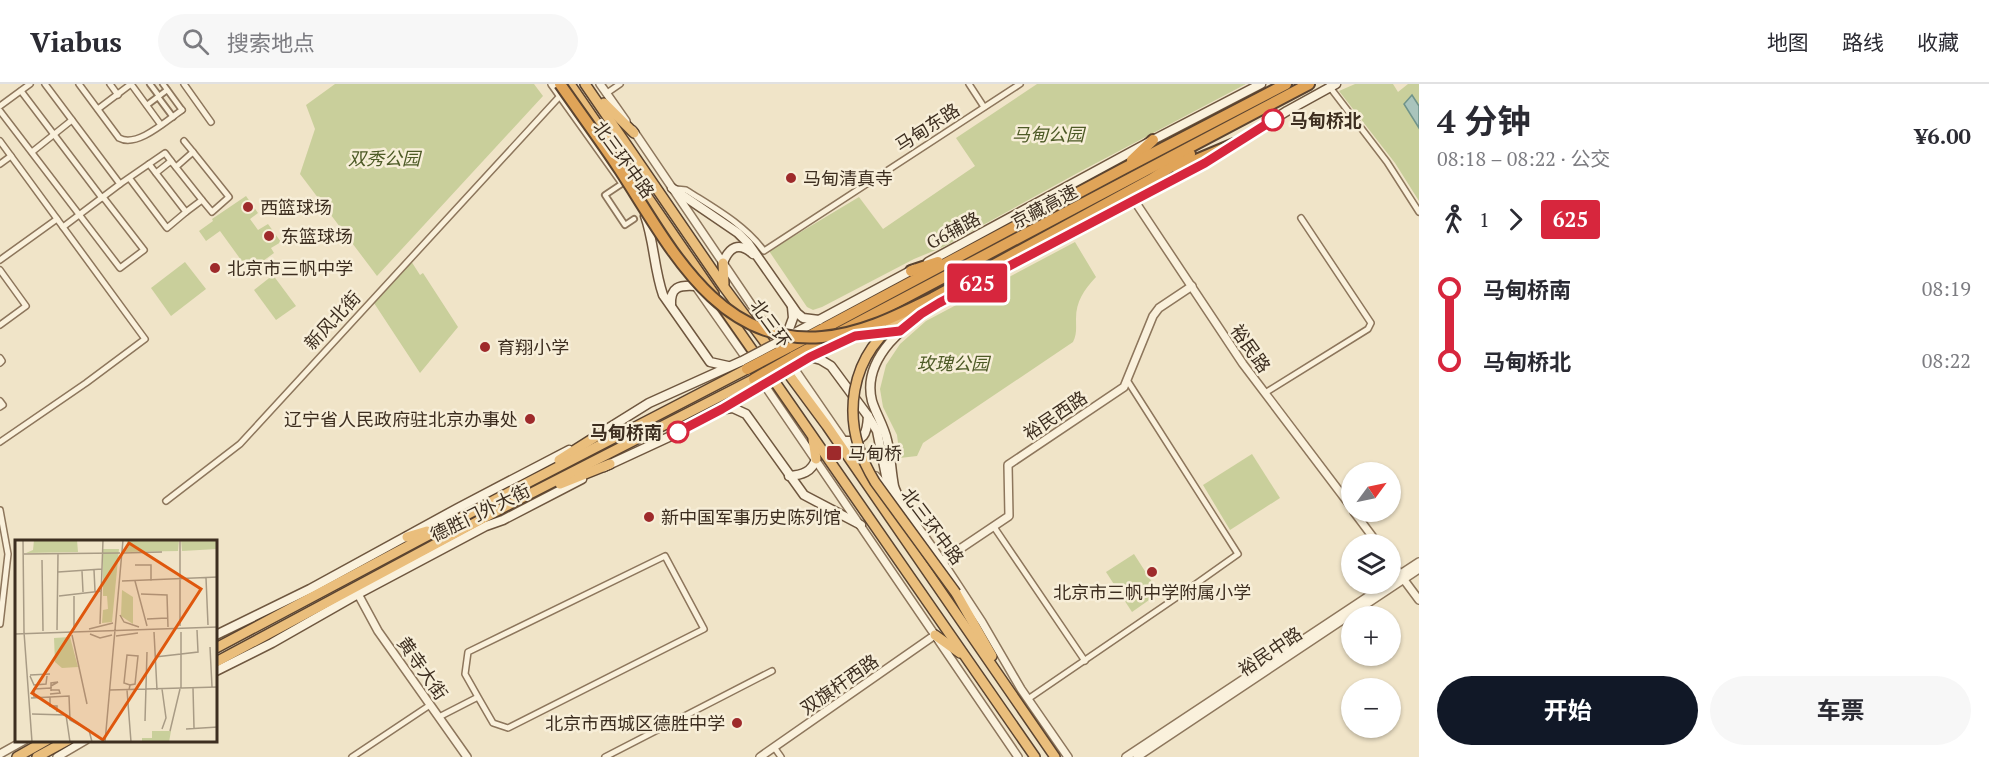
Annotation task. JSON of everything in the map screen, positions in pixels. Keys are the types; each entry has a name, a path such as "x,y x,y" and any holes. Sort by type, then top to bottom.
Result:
{"highway":[{"path":"560,84 680,260 710,296 740,320 756,328 780,334 820,338 866,328 936,301"},
{"name":"北三环","path":"570,84 1035,757"},
{"name":"京藏高速","path":"785,342 969,251 1286,84"},
{"name":"京藏高速","path":"801,360 880,312 1309,84"},
{"path":"587,87 634,133"},
{"name":"北三环","path":"587,87 724,286 827,426 1055,757"},
{"path":"586,107 600,152"},
{"path":"1018,702 956,593 867,470 859,450 852,413 855,384 865,360 880,336 897,321 1152,179 1243,119"},
{"path":"1123,168 1154,140"},
{"path":"1152,179 1234,144"},
{"path":"911,271 969,251"},
{"path":"723,263 724,286"},
{"path":"695,286 716,296"},
{"path":"880,312 936,301"},
{"path":"745,365 785,342"},
{"path":"757,383 801,360"},
{"name":"德胜门外大街","path":"218,645 745,365"},
{"name":"德胜门外大街","path":"218,663 510,504 757,383"},
{"path":"827,426 844,441"},
{"path":"504,495 600,434"},
{"path":"813,436 816,459"},
{"path":"510,504 610,464"},
{"path":"407,537 447,525"},
{"path":"935,635 967,659"},
{"path":"20,755 44,742"},
{"path":"37,757 66,742"}],"main road":[{"name":"G6辅路","path":"785,342 819,320 1261,84"},
{"path":"904,507 895,487 889,445 872,401 870,389 877,364 900,331 936,301 1205,163 1331,85"},
{"path":"672,188 738,232 792,307 803,318 819,320"},
{"path":"645,214 663,295 710,362 732,366"},
{"path":"723,263 729,250 740,246 747,249 761,262"},
{"path":"671,305 673,290 678,286 695,286"},
{"path":"785,342 793,318 792,307"},
{"path":"801,360 855,336 900,331"},
{"path":"830,348 831,366"},
{"path":"695,382 705,371 707,365 703,354"},
{"path":"801,360 821,360 831,366 868,416 877,431 881,444 889,491"},
{"name":"德胜门外大街","path":"218,634 310,589 467,503 600,434 649,403 732,366 745,365"},
{"name":"德胜门外大街","path":"218,670 486,526 503,520 722,409 747,393 757,383"},
{"path":"747,393 746,414 804,495 861,525"},
{"path":"722,409 733,408 746,414"},
{"path":"844,441 853,441 864,436 868,416"},
{"path":"789,476 805,473 814,465 816,459"}],"street":[{"path":"0,106 30,84"},
{"path":"45,84 120,184"},
{"path":"79,84 119,138 124,141 137,140 182,110 163,84"},
{"path":"110,84 118,94"},
{"path":"98,109 131,84 161,125"},
{"path":"150,84 173,117"},
{"path":"184,84 211,122"},
{"name":"北三环中路","path":"552,84 816,459 1018,757"},
{"name":"北三环中路","path":"600,84 844,441 904,507 942,561 1028,699 1068,757"},
{"path":"607,93 620,84"},
{"path":"969,84 984,107"},
{"name":"马甸东路","path":"672,188 686,190 738,224 753,236 764,251 1020,84"},
{"path":"1331,85 1387,162 1419,212"},
{"path":"147,105 167,90"},
{"path":"0,111 120,268 144,250 21,91"},
{"name":"新风北街","path":"166,501 240,444 560,96"},
{"path":"32,152 72,120"},
{"path":"0,141 145,339 87,383 0,442"},
{"path":"63,227 165,153 212,212 229,197 184,141"},
{"path":"176,167 193,152"},
{"path":"0,164 11,156"},
{"path":"156,173 171,161"},
{"path":"149,164 186,212"},
{"path":"130,179 167,228 202,200"},
{"path":"623,183 605,195 625,225 634,219"},
{"name":"裕民路","path":"1134,200 1265,393 1341,494"},
{"path":"1265,393 1368,329 1371,323 1301,218"},
{"path":"0,260 57,219"},
{"path":"0,270 26,306 0,325"},
{"name":"裕民西路","path":"942,561 1009,516 1008,465 1124,387 1153,316 1159,308 1192,286"},
{"path":"0,358 2,361 0,363"},
{"path":"1028,699 1238,554 1126,380"},
{"path":"0,400 3,405 0,407"},
{"path":"0,510 8,554 0,624"},
{"path":"994,527 1085,661"},
{"path":"665,556 704,629 508,728 493,723 478,697 465,674 468,652 665,556"},
{"name":"裕民中路","path":"1137,757 1402,577 1419,562"},
{"name":"裕民中路","path":"1402,577 1419,569"},
{"path":"1402,577 1419,600"},
{"name":"黄寺大街","path":"358,594 378,631 467,757"},
{"name":"裕民中路","path":"1126,757 1372,594"},
{"name":"双旗杆西路","path":"760,757 935,635"},
{"path":"604,757 772,671"},
{"path":"439,717 478,697"},
{"path":"352,757 430,705"},
{"path":"2,755 23,742"},
{"path":"57,757 84,742"},
{"path":"774,747 781,757"}],"green space":[{"name":"双秀公园","path":"335,84 534,84 543,96 377,276 300,174 315,129 306,105"},
{"name":"马甸公园","path":"1037,84 1246,84 943,247 914,259 822,307 813,310 807,307 769,251 859,197 883,229 975,166 956,138"},
{"path":"1355,84 1393,84 1398,92 1408,84 1419,84 1419,201 1395,163 1339,91"},
{"path":"246,196 258,213 250,219 258,230 268,224 281,242 271,248 274,253 249,271 220,231 206,241 199,231 213,221 212,219"},
{"name":"玫瑰公园","path":"1075,242 1096,277 1079,301 1076,313 1076,334 1073,342 923,443 917,456 900,458 897,435 883,407 880,389 886,365 900,344 926,321"},
{"path":"411,261 420,275 423,273 458,327 420,373 374,303"},
{"path":"185,262 206,289 171,316 151,288"},
{"path":"273,275 296,306 276,320 254,290"},
{"path":"1252,454 1280,498 1230,530 1203,485"},
{"path":"1134,554 1159,593 1132,612 1106,572"}],"water":[{"path":"1412,95 1419,106 1419,128 1404,104"}],"bus line":[{"name":"625","path":"678,432 722,409 803,360 855,336 900,331 939,303 1205,163 1273,120"}],"place":[{"name":"马甸桥北","path":"1273,120"},
{"name":"马甸清真寺","path":"791,178"},
{"name":"西篮球场","path":"248,207"},
{"name":"东篮球场","path":"269,236"},
{"name":"北京市三帆中学","path":"215,268"},
{"name":"育翔小学","path":"485,347"},
{"name":"辽宁省人民政府驻北京办事处","path":"530,419"},
{"name":"马甸桥南","path":"678,432"},
{"name":"马甸桥","path":"834,453"},
{"name":"新中国军事历史陈列馆","path":"649,517"},
{"name":"北京市三帆中学附属小学","path":"1152,572"},
{"name":"北京市西城区德胜中学","path":"737,723"}]}
